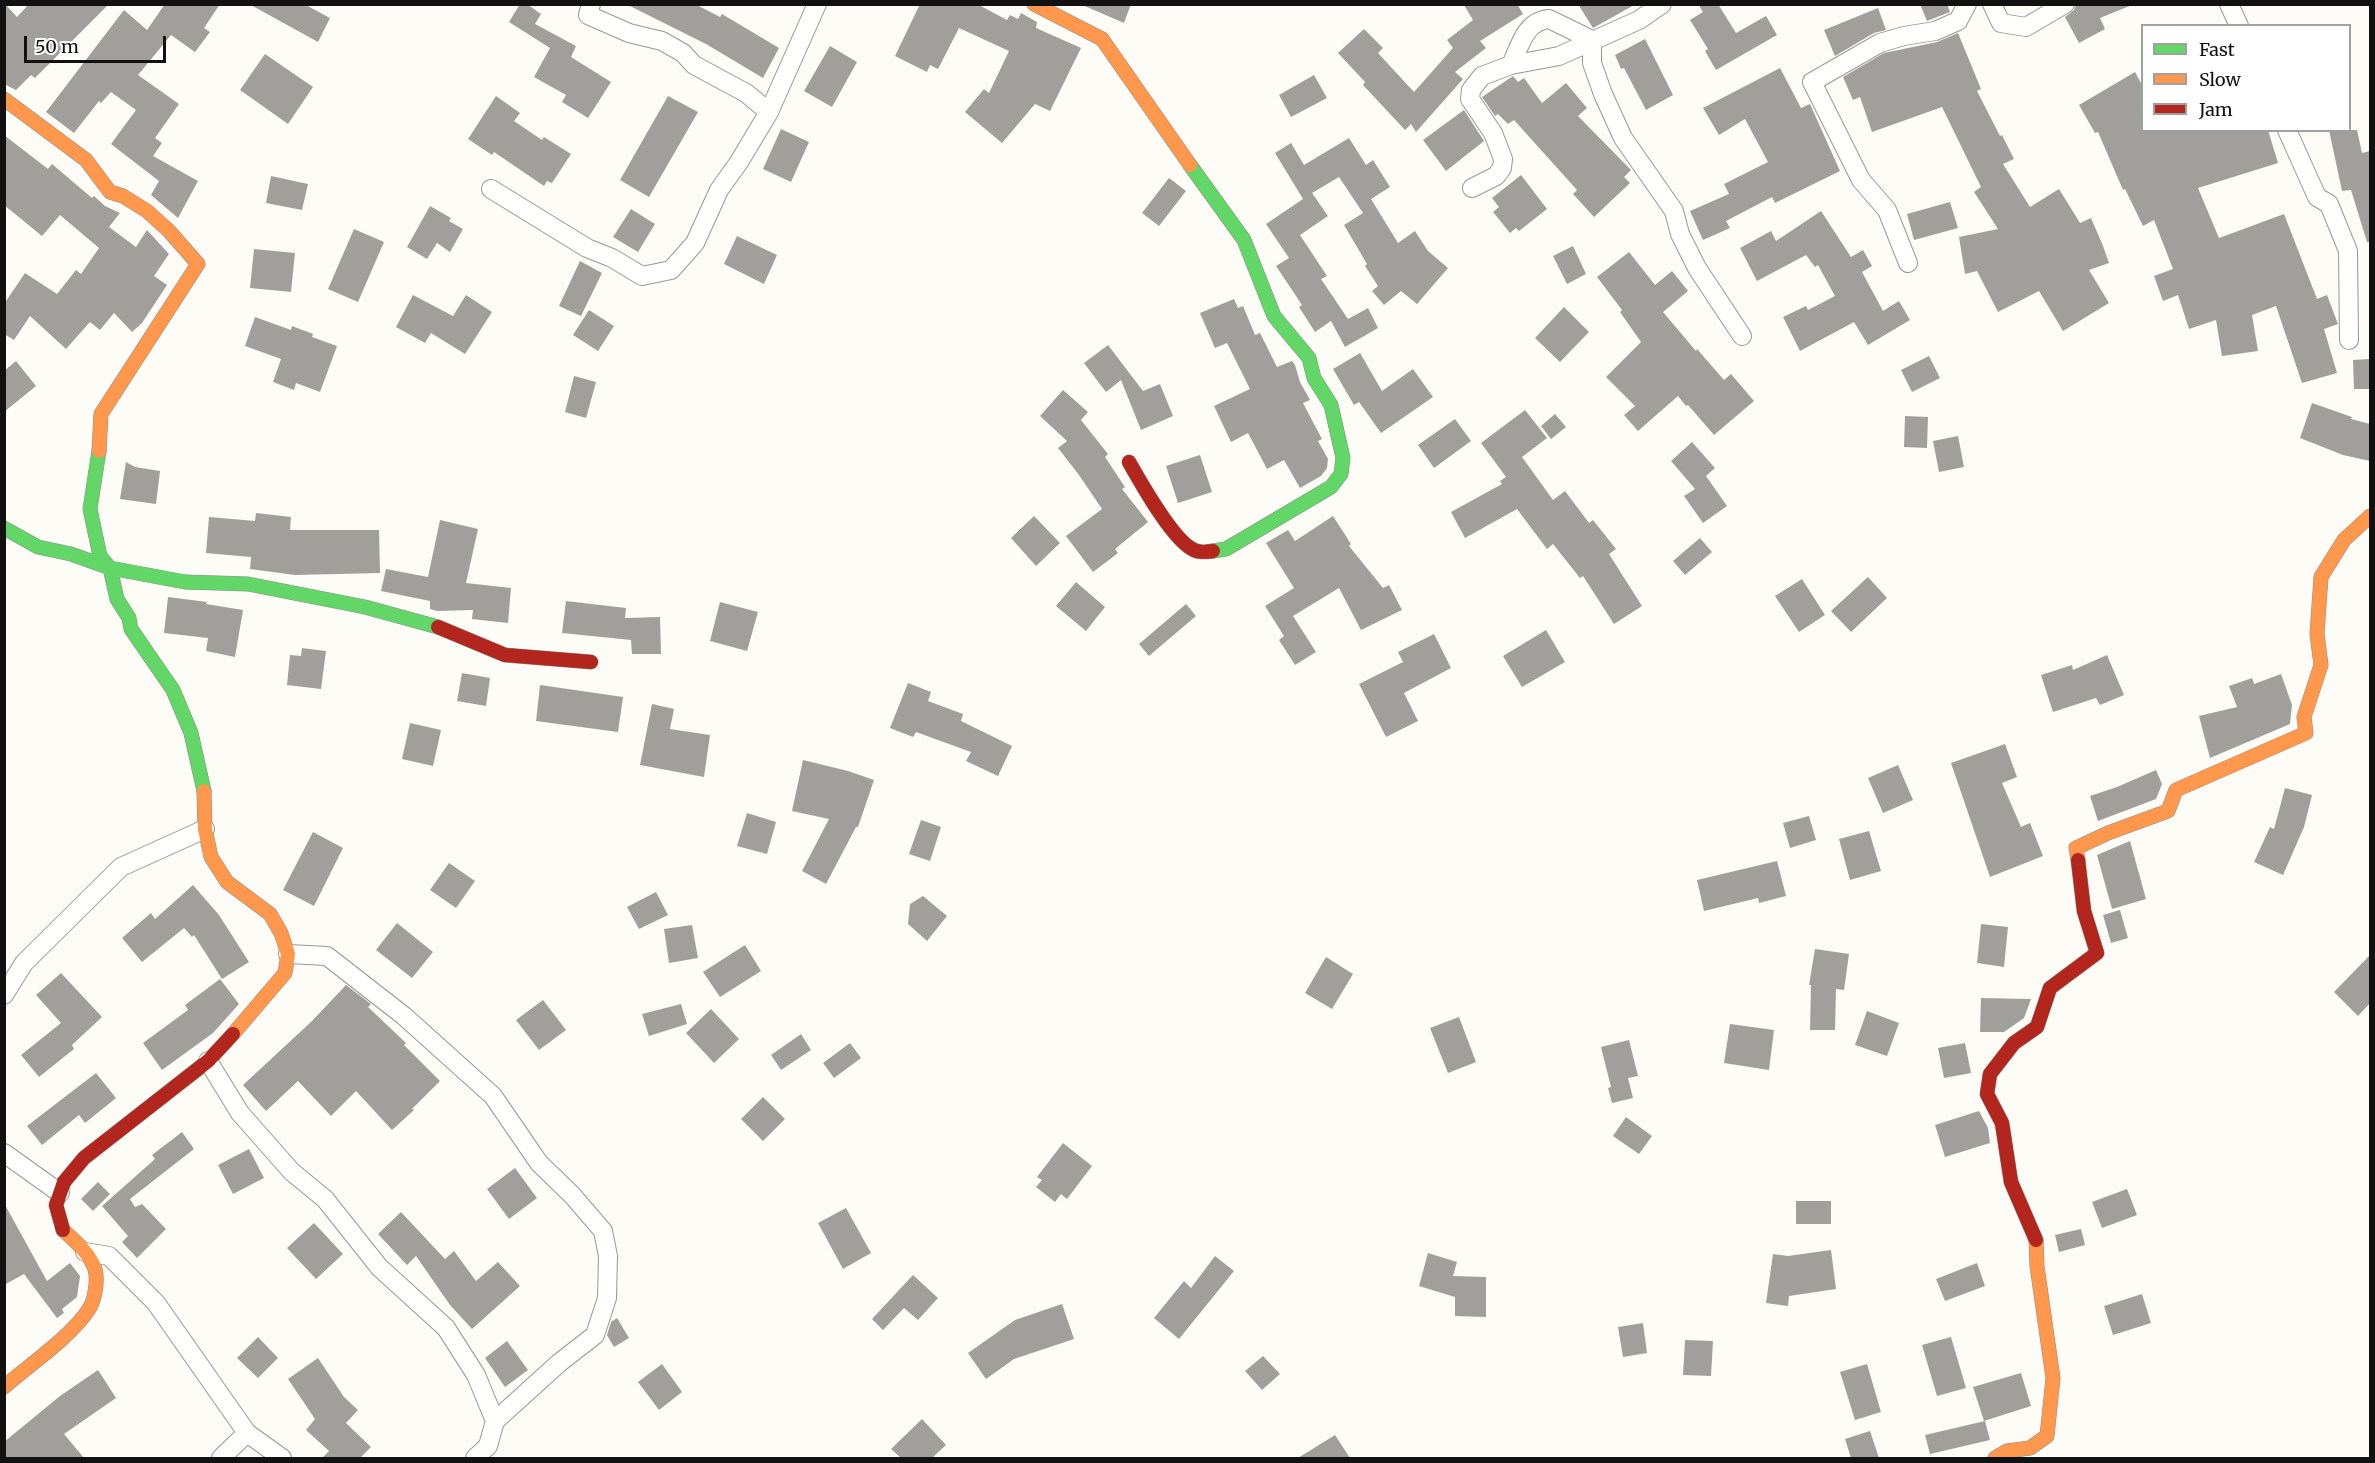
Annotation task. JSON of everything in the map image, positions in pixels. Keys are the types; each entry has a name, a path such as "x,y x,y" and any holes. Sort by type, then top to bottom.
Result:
{"street":[{"path":"591,4 588,15 629,33 662,41 683,53 694,65 746,93 769,112"},
{"path":"491,189 586,248 612,258 642,276 671,270 695,243 719,190 769,112 817,4"},
{"path":"1034,4 1102,39 1244,240 1274,316 1310,358 1314,378 1331,405 1343,458 1341,474 1331,487 1226,549 1209,552 1193,550 1175,533 1130,462"},
{"path":"1472,188 1496,176 1502,168 1503,159 1493,133 1470,99 1471,90 1482,76 1490,71 1558,56 1639,20 1662,4"},
{"path":"1908,263 1887,210 1861,180 1812,82 1880,43 1935,31 1958,21 1967,4"},
{"path":"1992,4 2001,23 2026,27 2065,4"},
{"path":"2229,4 2238,24"},
{"path":"1511,66 1529,27 1542,19 1549,19 1592,40"},
{"path":"1592,40 1592,63 1602,94 1623,138 1674,211 1680,234 1697,268 1742,336"},
{"path":"4,99 86,160 110,192 122,194 161,222 198,264 101,414 99,461 90,509 100,556 110,568 117,599 129,618 131,629 173,690 191,733 204,791 205,829 211,856 227,882 270,914 281,933 288,954 285,973 270,993 208,1061 84,1158 64,1182 56,1205 61,1227 85,1252 95,1270 95,1289 90,1308 72,1329 4,1387"},
{"path":"2288,132 2317,197 2329,204 2348,251 2349,340"},
{"path":"1995,1458 2007,1451 2030,1448 2047,1436 2053,1378 2037,1266 2036,1241 2011,1182 2002,1123 1987,1094 1990,1074 2014,1043 2037,1026 2050,988 2097,953 2084,911 2076,848 2108,833 2168,811 2176,790 2213,771 2258,755 2306,733 2304,717 2321,665 2317,634 2321,577 2344,540 2370,516"},
{"path":"4,528 38,547 71,554 110,568 185,582 248,584 365,607 442,628 505,655 591,662"},
{"path":"4,995 24,963 121,867 205,829"},
{"path":"288,954 327,956 404,1016 493,1096 539,1163 572,1195 603,1231 608,1256 607,1298 595,1335 559,1363 495,1421 488,1446 475,1458"},
{"path":"208,1061 240,1113 284,1164 326,1199 379,1267 446,1328 476,1375 495,1421"},
{"path":"4,1153 60,1193"},
{"path":"85,1252 108,1256 156,1303 247,1432 282,1458"},
{"path":"221,1458 247,1432"}],"building":[{"path":"5,4 17,17 29,4 109,4 35,78 31,75 16,90 4,84"},
{"path":"165,4 220,4 204,28 210,32 195,52 171,35 138,75 179,104 155,138 162,143 153,156 198,181 178,218 151,195 159,181 111,144 136,110 111,92 101,103 99,101 74,133 46,112 124,10 147,30"},
{"path":"249,4 304,4 330,18 318,42"},
{"path":"520,4 527,4 541,14 535,24 576,46 571,57 611,82 588,118 562,102 566,95 534,77 550,48 509,22"},
{"path":"626,4 695,4 720,17 722,14 779,48 763,78 706,44"},
{"path":"920,4 977,4 1007,20 1010,15 1018,19 1021,13 1037,22 1036,28 1081,48 1050,111 1035,104 1002,143 965,112 984,89 989,93 1009,51 959,28 938,69 930,65 927,72 895,56"},
{"path":"1080,4 1131,4 1124,23"},
{"path":"1517,4 1523,14 1480,41 1486,48 1455,72 1463,79 1416,132 1411,124 1405,130 1363,85 1365,82 1338,53 1364,29 1383,48 1378,53 1414,92 1453,48 1447,40 1473,20 1464,5"},
{"path":"1578,4 1636,4 1593,28"},
{"path":"1698,4 1718,4 1736,33 1766,16 1777,35 1716,70 1705,51 1708,49 1690,20 1703,12"},
{"path":"1920,4 1947,4 1950,12 1927,21"},
{"path":"2076,4 2132,5 2100,18 2105,29 2079,43 2065,17 2074,10"},
{"path":"1878,8 1886,30 1874,33 1835,56 1824,30"},
{"path":"1958,33 1981,89 1977,91 2014,159 2003,164 2030,207 2059,189 2080,223 2091,218 2109,263 2089,270 2109,303 2063,331 2039,291 1998,312 1977,271 1965,274 1959,237 1998,229 1974,192 1981,187 1942,107 1872,132 1860,97 1853,100 1843,77 1884,53 1937,42"},
{"path":"1645,39 1673,95 1646,110 1615,55"},
{"path":"830,46 857,62 832,107 804,91"},
{"path":"265,54 313,87 288,124 240,90"},
{"path":"1780,68 1801,108 1810,104 1840,171 1775,203 1772,197 1726,221 1730,228 1703,240 1690,211 1729,194 1724,184 1768,162 1745,119 1719,135 1703,108"},
{"path":"2135,72 2141,83 2141,132 2269,132 2278,163 2198,188 2219,238 2284,214 2317,299 2327,295 2338,324 2324,329 2337,373 2302,383 2276,306 2252,315 2258,351 2222,356 2216,320 2189,329 2178,295 2163,301 2154,276 2173,269 2154,220 2143,226 2125,189 2123,190 2098,132 2095,133 2079,105"},
{"path":"1314,75 1327,98 1291,117 1279,95"},
{"path":"1513,76 1518,82 1524,78 1542,103 1566,83 1587,108 1578,116 1631,170 1624,177 1630,183 1594,217 1573,194 1577,190 1514,120 1508,124 1498,114 1495,116 1482,97"},
{"path":"496,96 520,113 514,121 542,140 544,137 571,154 552,183 547,181 544,186 494,152 492,155 468,139"},
{"path":"668,96 698,112 649,197 620,180"},
{"path":"1464,110 1484,141 1446,171 1423,140"},
{"path":"781,129 809,142 791,182 763,169"},
{"path":"2357,130 2362,153 2370,151 2370,242 2367,242 2351,190 2342,191 2329,132"},
{"path":"4,135 48,169 52,164 92,198 94,196 105,206 120,213 109,227 136,247 147,230 169,254 154,276 167,285 142,323 132,332 114,313 100,330 90,322 66,349 30,316 14,340 4,334 4,304 25,273 57,294 76,270 81,274 99,248 60,215 42,236 4,205"},
{"path":"1349,138 1366,165 1373,160 1390,187 1371,199 1398,243 1415,231 1428,251 1448,268 1417,304 1401,291 1384,305 1372,291 1378,286 1344,225 1363,213 1339,177 1312,193 1328,216 1300,235 1327,276 1321,279 1348,319 1368,308 1378,328 1345,347 1331,321 1315,332 1299,307 1302,305 1276,266 1289,258 1266,224 1303,199 1275,153 1291,143 1304,165"},
{"path":"1521,175 1547,209 1519,231 1516,228 1510,233 1493,212 1499,207 1492,198"},
{"path":"271,176 308,184 302,210 266,203"},
{"path":"1169,178 1186,191 1159,226 1142,213"},
{"path":"1950,202 1958,228 1914,240 1907,214"},
{"path":"430,206 451,218 449,221 463,229 450,252 437,243 427,259 407,247"},
{"path":"631,209 655,224 638,252 613,237"},
{"path":"1821,211 1851,257 1863,250 1872,266 1862,272 1883,311 1899,301 1910,320 1868,345 1854,322 1800,351 1783,317 1806,306 1808,310 1835,296 1818,265 1815,267 1806,255 1757,281 1740,248 1771,231 1776,241"},
{"path":"354,229 384,242 358,302 328,289"},
{"path":"737,236 777,255 764,284 724,264"},
{"path":"1573,246 1586,274 1567,284 1553,256"},
{"path":"254,249 295,253 291,292 250,288"},
{"path":"1629,252 1655,285 1672,271 1688,291 1663,312 1724,380 1731,374 1754,401 1714,435 1678,396 1638,431 1624,415 1635,406 1606,377 1641,342 1620,312 1622,310 1597,277"},
{"path":"580,261 602,273 581,316 559,306"},
{"path":"413,295 453,316 466,295 492,312 465,354 431,333 425,343 396,327"},
{"path":"1234,299 1238,308 1243,306 1255,335 1260,333 1277,367 1292,361 1310,400 1303,403 1322,439 1318,441 1328,459 1327,468 1321,476 1300,488 1284,460 1267,469 1248,433 1231,442 1214,406 1250,389 1227,343 1215,348 1200,313"},
{"path":"1564,307 1589,332 1560,362 1535,338"},
{"path":"589,310 614,326 598,351 573,335"},
{"path":"255,317 291,330 292,326 313,334 312,337 337,346 320,392 296,383 294,390 273,382 281,359 245,346"},
{"path":"1108,345 1143,391 1160,384 1173,416 1141,430 1121,380 1106,392 1084,363"},
{"path":"1360,353 1382,391 1413,369 1433,397 1381,433 1359,402 1354,405 1333,369"},
{"path":"1929,356 1940,378 1912,392 1901,370"},
{"path":"2370,359 2370,389 2354,389 2353,360"},
{"path":"16,361 36,386 4,412 4,371"},
{"path":"574,376 596,382 586,418 565,412"},
{"path":"1063,390 1088,412 1081,420 1108,454 1105,457 1125,487 1122,489 1148,522 1115,549 1118,553 1093,572 1066,536 1102,509 1058,448 1067,441 1040,416"},
{"path":"2312,403 2370,424 2370,461 2343,455 2300,438"},
{"path":"1525,410 1547,438 1522,457 1553,500 1565,491 1589,523 1593,520 1616,549 1609,554 1642,606 1614,624 1583,576 1580,578 1553,544 1547,549 1517,509 1465,538 1451,512 1502,484 1500,481 1506,477 1481,443"},
{"path":"1555,414 1566,427 1551,439 1541,426"},
{"path":"1905,416 1928,417 1927,448 1904,447"},
{"path":"1455,419 1471,441 1434,468 1418,445"},
{"path":"1958,436 1964,467 1939,472 1933,441"},
{"path":"1692,442 1715,468 1706,476 1727,506 1703,523 1684,496 1695,489 1671,461"},
{"path":"1200,455 1212,492 1178,503 1166,466"},
{"path":"126,462 135,467 160,471 156,504 120,499"},
{"path":"256,513 291,517 290,530 379,530 380,573 295,575 250,569 251,557 206,553 209,517 255,521"},
{"path":"1034,516 1060,543 1036,566 1011,538"},
{"path":"1333,516 1351,544 1349,546 1383,588 1389,585 1402,610 1361,630 1339,588 1293,616 1316,652 1295,665 1279,640 1284,636 1265,606 1294,588 1266,543 1288,530 1295,541"},
{"path":"440,520 478,529 466,583 511,588 508,623 472,619 473,610 437,611 430,609 430,601 381,591 386,569 428,577"},
{"path":"1700,538 1712,552 1685,575 1673,561"},
{"path":"1868,577 1887,598 1851,632 1831,611"},
{"path":"1802,579 1825,615 1799,632 1775,596"},
{"path":"1076,582 1105,607 1086,631 1056,606"},
{"path":"168,597 243,610 235,657 206,651 208,638 164,633"},
{"path":"566,601 626,608 625,618 660,617 661,654 632,654 631,640 562,633"},
{"path":"720,602 758,612 747,651 710,641"},
{"path":"1186,604 1196,616 1149,656 1139,644"},
{"path":"1546,630 1565,662 1522,687 1503,656"},
{"path":"1434,634 1451,668 1404,693 1418,721 1386,737 1359,684 1403,662 1398,652"},
{"path":"302,648 326,651 321,689 287,685 290,655 301,656"},
{"path":"2107,655 2124,695 2100,705 2096,698 2053,712 2041,675 2072,665 2073,670"},
{"path":"462,673 490,678 486,706 457,701"},
{"path":"2281,674 2292,705 2290,724 2210,758 2199,716 2237,707 2229,686 2252,678 2254,684"},
{"path":"908,683 931,692 928,701 963,714 961,721 1012,746 998,776 966,761 971,752 916,732 913,737 890,728"},
{"path":"540,685 623,697 618,732 536,721"},
{"path":"652,704 674,709 670,729 710,735 704,777 640,765"},
{"path":"410,723 441,730 433,766 402,759"},
{"path":"2005,744 2017,777 2002,783 2021,827 2030,823 2043,856 1990,877 1951,763"},
{"path":"803,760 874,780 858,827 826,884 802,871 829,819 792,811"},
{"path":"1898,765 1913,800 1883,813 1868,778"},
{"path":"2156,770 2162,784 2156,799 2098,821 2090,796"},
{"path":"2285,788 2312,795 2304,827 2283,875 2254,862 2270,827 2274,829"},
{"path":"747,813 776,822 767,854 737,846"},
{"path":"1809,816 1816,840 1790,848 1783,823"},
{"path":"921,820 941,827 930,861 909,854"},
{"path":"1869,831 1881,871 1850,880 1839,839"},
{"path":"313,832 343,848 314,906 283,890"},
{"path":"2130,841 2146,899 2112,909 2097,855"},
{"path":"1777,861 1786,896 1759,903 1758,898 1704,911 1697,880"},
{"path":"449,863 475,881 456,908 430,890"},
{"path":"193,885 219,915 249,962 222,979 194,935 192,937 184,928 142,962 122,938 151,913 155,919"},
{"path":"656,892 668,915 639,929 627,907"},
{"path":"923,896 947,916 927,941 908,924 910,904"},
{"path":"2120,910 2128,938 2111,943 2103,915"},
{"path":"397,923 433,952 412,978 376,950"},
{"path":"1981,924 2008,927 2004,967 1977,963"},
{"path":"692,925 698,958 669,963 664,929"},
{"path":"745,945 761,971 720,997 703,972"},
{"path":"1815,949 1849,954 1844,990 1836,989 1835,1030 1810,1030 1811,985 1809,985"},
{"path":"2370,955 2370,1003 2358,1016 2334,992"},
{"path":"1326,957 1353,974 1332,1009 1305,993"},
{"path":"61,973 102,1017 72,1045 74,1049 39,1077 21,1055 61,1023 36,995"},
{"path":"220,979 239,1004 213,1033 162,1070 143,1043 188,1010 185,1005"},
{"path":"346,985 371,1004 368,1007 406,1043 404,1045 440,1081 392,1130 356,1091 331,1116 298,1081 266,1111 243,1085 312,1021"},
{"path":"1981,998 2031,999 2024,1018 2004,1032 1980,1032"},
{"path":"543,1000 566,1030 539,1050 516,1020"},
{"path":"681,1004 687,1024 649,1036 642,1014"},
{"path":"711,1009 739,1039 714,1063 686,1033"},
{"path":"1867,1011 1899,1023 1887,1056 1855,1045"},
{"path":"1459,1017 1476,1062 1448,1073 1430,1028"},
{"path":"1730,1024 1774,1030 1769,1070 1724,1063"},
{"path":"801,1034 811,1050 781,1070 771,1055"},
{"path":"1629,1040 1638,1076 1628,1078 1633,1098 1612,1103 1608,1088 1611,1087 1601,1047"},
{"path":"850,1043 861,1058 834,1078 823,1063"},
{"path":"1965,1043 1971,1073 1944,1078 1938,1048"},
{"path":"96,1073 116,1098 85,1123 79,1115 42,1145 27,1126"},
{"path":"763,1097 785,1119 763,1141 741,1119"},
{"path":"1979,1111 1988,1128 1990,1143 1945,1157 1935,1125"},
{"path":"1626,1117 1652,1136 1639,1154 1613,1136"},
{"path":"182,1132 194,1149 130,1199 135,1207 142,1204 166,1229 137,1258 122,1242 128,1236 102,1206 155,1159 152,1155"},
{"path":"1063,1143 1092,1166 1067,1199 1061,1194 1055,1202 1036,1187 1042,1180 1037,1177"},
{"path":"249,1149 264,1178 233,1194 218,1165"},
{"path":"515,1168 537,1198 509,1219 487,1189"},
{"path":"98,1182 110,1194 93,1211 81,1199"},
{"path":"2127,1189 2137,1215 2102,1228 2092,1202"},
{"path":"1796,1201 1831,1201 1831,1224 1796,1224"},
{"path":"4,1203 47,1281 70,1263 80,1276 77,1297 62,1309 64,1313 57,1318 24,1274 4,1285"},
{"path":"846,1208 871,1253 843,1269 818,1223"},
{"path":"401,1212 445,1259 454,1251 476,1281 498,1262 520,1286 472,1329 450,1305 416,1256 407,1265 378,1234"},
{"path":"314,1223 343,1254 316,1279 287,1248"},
{"path":"2081,1229 2085,1245 2059,1252 2055,1235"},
{"path":"1831,1250 1836,1289 1789,1296 1788,1306 1766,1303 1773,1254 1788,1256"},
{"path":"1428,1253 1457,1262 1453,1276 1486,1277 1486,1317 1455,1316 1455,1297 1419,1286"},
{"path":"1215,1256 1234,1271 1179,1339 1154,1318 1184,1281 1191,1288"},
{"path":"1977,1263 1985,1286 1945,1301 1936,1279"},
{"path":"913,1275 938,1298 918,1320 904,1308 883,1330 872,1319"},
{"path":"2142,1294 2151,1323 2113,1335 2104,1306"},
{"path":"1062,1304 1074,1339 1014,1359 986,1379 968,1353 1015,1320"},
{"path":"617,1318 629,1338 614,1347 607,1335 611,1322"},
{"path":"1643,1323 1647,1353 1623,1357 1618,1327"},
{"path":"258,1337 278,1358 258,1378 237,1358"},
{"path":"1951,1337 1966,1388 1937,1396 1922,1345"},
{"path":"1685,1340 1713,1341 1711,1376 1683,1375"},
{"path":"507,1341 528,1370 505,1387 485,1358"},
{"path":"1263,1356 1280,1374 1262,1390 1245,1371"},
{"path":"318,1358 344,1397 358,1410 346,1423 371,1447 360,1458 322,1458 329,1451 306,1430 315,1419 288,1379"},
{"path":"662,1364 682,1392 659,1410 638,1382"},
{"path":"1867,1364 1881,1412 1855,1420 1840,1372"},
{"path":"98,1370 116,1398 64,1434 84,1458 4,1458 4,1442 60,1396"},
{"path":"2021,1373 2031,1406 1984,1421 1973,1387"},
{"path":"922,1419 946,1445 932,1458 901,1458 891,1449"},
{"path":"1985,1421 1990,1440 1930,1454 1925,1435"},
{"path":"1870,1431 1879,1458 1851,1458 1845,1439"},
{"path":"1335,1435 1350,1458 1298,1458"}],"traffic: fast":[{"path":"1190,165 1244,240 1274,316 1309,358 1314,378 1331,405 1343,458 1341,474 1331,487 1226,549 1213,551"},
{"path":"99,451 90,509 100,556 110,568 185,582 248,584 365,607 438,627"},
{"path":"4,528 38,547 71,554 110,568 117,599 129,618 131,629 173,690 191,733 204,791"}],"traffic: slow":[{"path":"1034,4 1102,39 1190,165"},
{"path":"4,99 86,160 110,192 123,196 147,211 169,231 198,264 101,414 99,451"},
{"path":"2078,860 2076,848 2108,833 2168,811 2176,790 2306,733 2304,717 2321,665 2317,634 2321,577 2344,540 2370,516"},
{"path":"204,791 205,829 211,857 227,882 270,914 281,933 288,954 285,973 233,1034"},
{"path":"4,1387 72,1330 89,1309 93,1300 96,1284 95,1269 77,1243 63,1230"},
{"path":"1995,1458 2007,1451 2030,1448 2047,1436 2053,1378 2037,1266 2036,1240"}],"traffic: jam":[{"path":"1129,462 1167,524 1177,535 1194,550 1213,551"},
{"path":"438,627 505,655 591,662"},
{"path":"2036,1240 2011,1182 2002,1123 1987,1094 1990,1074 2014,1043 2037,1027 2050,988 2097,953 2084,911 2078,860"},
{"path":"63,1230 56,1205 64,1182 84,1158 208,1061 233,1034"}]}
